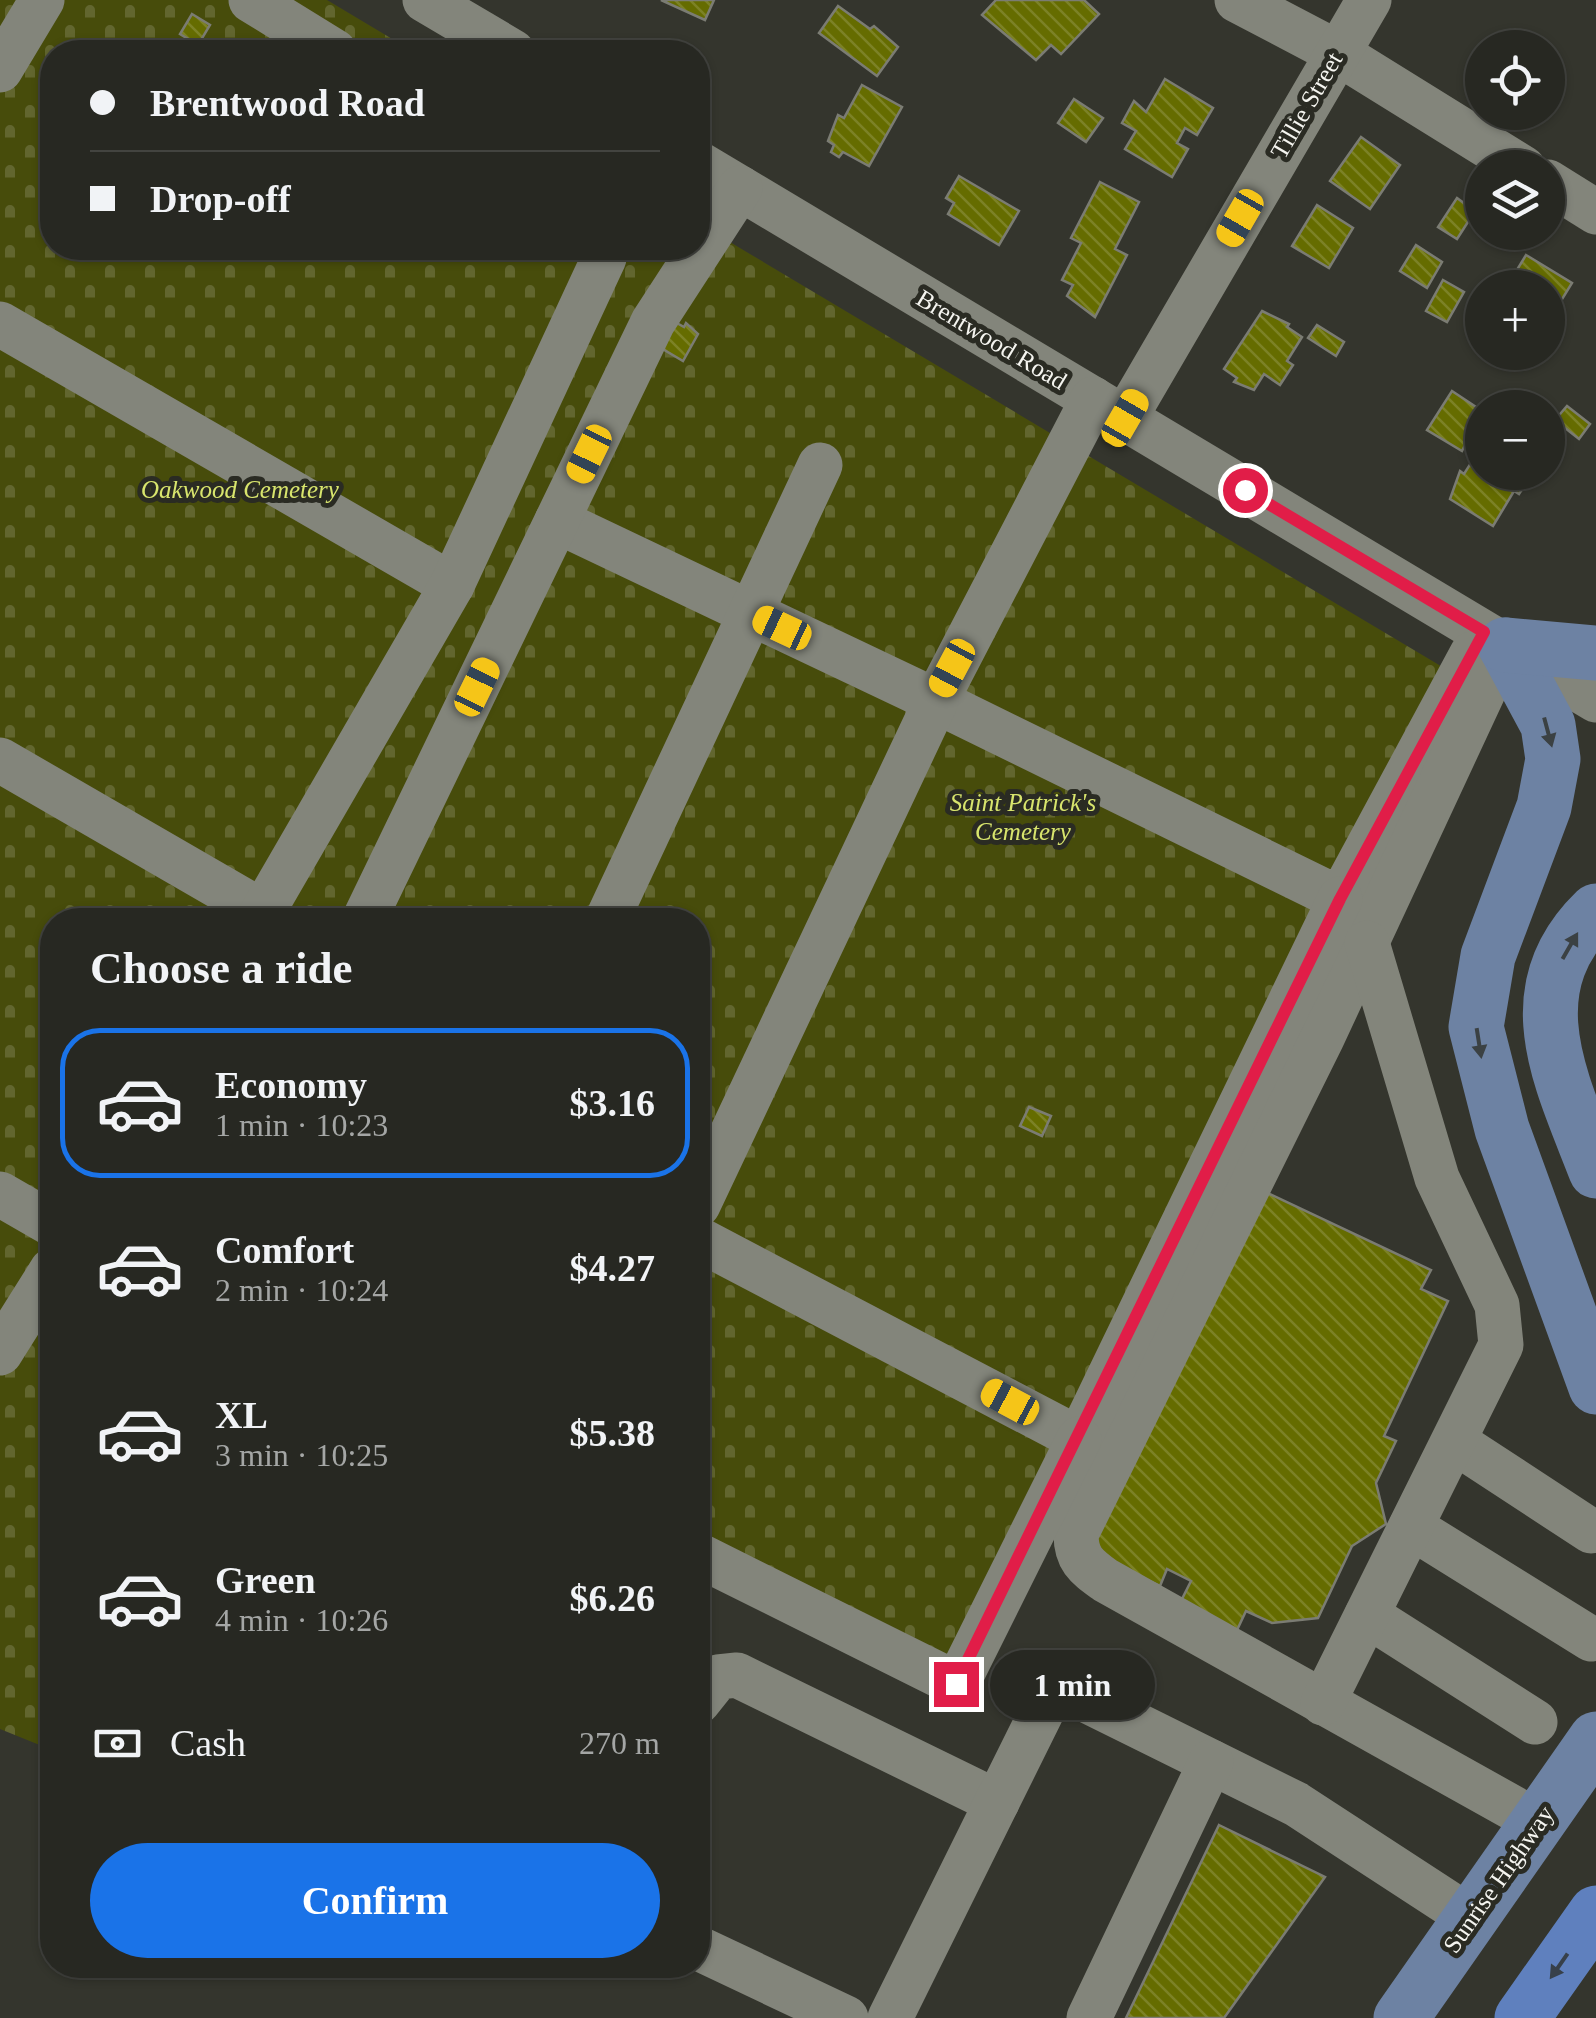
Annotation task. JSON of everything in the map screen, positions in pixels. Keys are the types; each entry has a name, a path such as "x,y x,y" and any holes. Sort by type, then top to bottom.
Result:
{"highway":[{"path":"1522,2018 1596,1913"}],"main road":[{"path":"1494,639 1596,654"},
{"path":"1494,639 1548,725 1553,759 1544,807 1488,956 1476,1027 1497,1113 1596,1387"},
{"path":"1596,911 1565,953 1549,1012 1549,1034 1559,1073 1596,1171"},
{"name":"Sunrise Highway","path":"1401,2018 1595,1740"}],"street":[{"path":"0,70 42,0"},
{"path":"251,0 316,40"},
{"path":"426,0 493,40"},
{"path":"1237,0 1336,52 1495,150"},
{"name":"Tillie Street","path":"710,1180 936,700 1109,408 1369,0"},
{"name":"Brentwood Road","path":"710,170 1596,700"},
{"path":"710,234 740,188"},
{"path":"1565,193 1596,212"},
{"path":"265,908 452,585 603,260"},
{"path":"370,908 653,322 693,260"},
{"path":"0,324 452,585"},
{"path":"613,908 820,465"},
{"path":"557,521 936,700 1340,899"},
{"path":"710,1561 956,1684 1340,899 1494,639"},
{"path":"1494,639 1367,943 1076,1534 1076,1552 1084,1566 1105,1580 1538,1822"},
{"path":"0,760 247,908"},
{"path":"1323,1703 1501,1345 1497,1305 1437,1178 1367,943"},
{"path":"0,1194 40,1217"},
{"path":"710,1245 1079,1439"},
{"path":"0,1353 40,1289"},
{"path":"1454,1442 1591,1531"},
{"path":"1411,1527 1591,1639"},
{"path":"1367,1615 1535,1722"},
{"path":"710,1688 718,1678 737,1675 998,1802"},
{"path":"890,2018 1052,1693 1072,1692 1296,1804 1471,1918"},
{"path":"1089,2018 1211,1762"},
{"path":"710,1954 846,2018"}],"green space":[{"name":"Saint Patrick's Cemetery","path":"0,0 327,0 394,40 40,40 40,260 710,260 710,230 1471,684 962,1702 710,1583 710,908 40,908 40,1745 0,1729"}],"building":[{"path":"661,0 714,0 705,20"},
{"path":"996,0 1084,0 1099,14 1061,54 1051,45 1036,60 982,15"},
{"path":"838,6 870,29 874,26 898,47 877,76 819,33"},
{"path":"192,14 210,25 201,40 190,40 180,34"},
{"path":"1165,79 1213,108 1197,135 1185,128 1177,143 1188,149 1172,177 1125,149 1136,131 1122,123 1134,101 1146,112"},
{"path":"862,85 902,107 869,166 843,152 839,157 831,152 834,145 828,141 838,115 844,118"},
{"path":"1074,99 1103,118 1086,142 1058,123"},
{"path":"1361,137 1400,165 1370,209 1330,181"},
{"path":"959,176 1019,211 999,245 948,214 954,203 946,198"},
{"path":"1100,182 1139,202 1115,249 1127,255 1095,317 1067,296 1073,285 1062,280 1081,243 1071,238"},
{"path":"1457,198 1465,204 1465,227 1457,239 1438,227"},
{"path":"1317,205 1353,228 1329,268 1292,246"},
{"path":"1416,245 1442,262 1427,288 1400,271"},
{"path":"1526,255 1551,270 1517,270"},
{"path":"1443,280 1464,292 1447,322 1426,311"},
{"path":"1262,311 1289,324 1287,327 1302,337 1287,361 1293,365 1280,385 1264,374 1254,390 1234,382 1237,378 1224,369"},
{"path":"675,322 684,327 686,323 698,334 683,361 661,348"},
{"path":"1317,325 1344,342 1336,356 1308,338"},
{"path":"1452,391 1465,400 1462,451 1427,430"},
{"path":"1567,406 1590,424 1579,439 1565,428"},
{"path":"1460,471 1464,474 1465,490 1522,490 1519,494 1514,491 1493,526 1450,499"},
{"path":"1029,1107 1051,1116 1042,1136 1020,1126"},
{"path":"1255,1187 1431,1270 1421,1289 1448,1301 1384,1436 1396,1441 1376,1483 1386,1524 1352,1546 1318,1618 1272,1623 1246,1611 1237,1630 1180,1603 1191,1581 1167,1569 1160,1586 1083,1550"},
{"path":"1219,1825 1325,1877 1224,2018 1126,2018"}],"route":[{"path":"956,1684 1340,899 1484,632 1245,490"}],"park label":[{"name":"Oakwood Cemetery","path":"240,489"}]}
